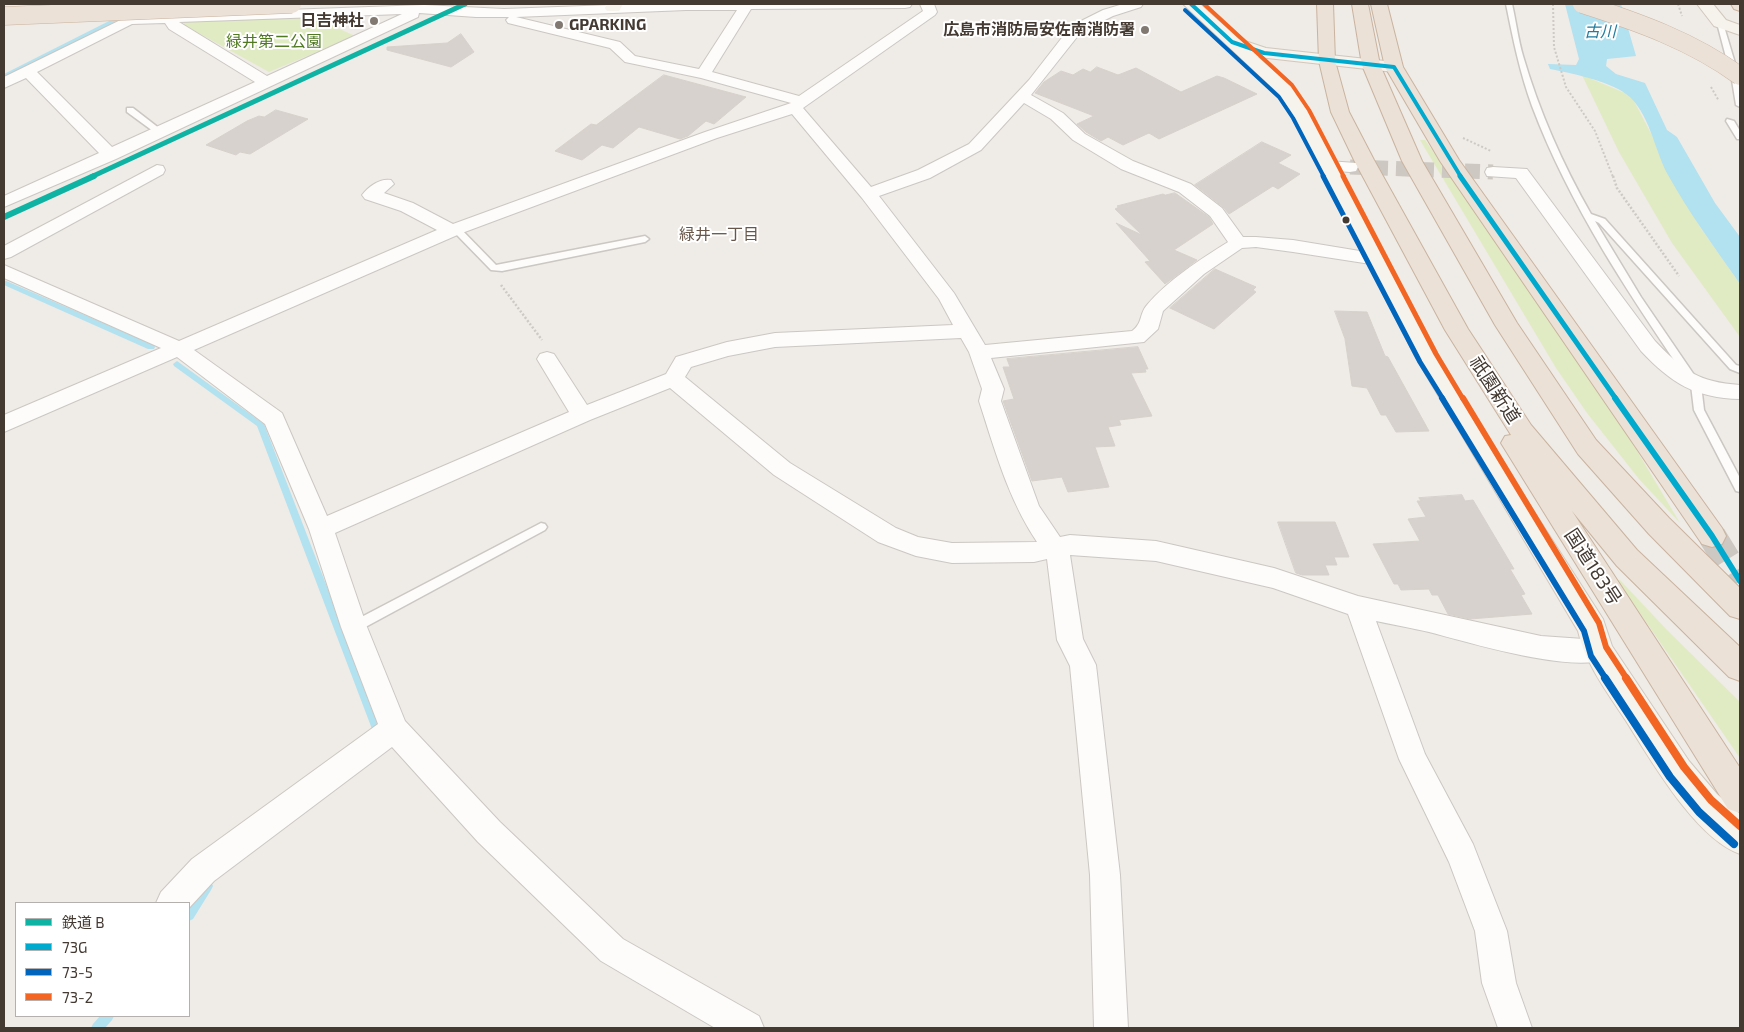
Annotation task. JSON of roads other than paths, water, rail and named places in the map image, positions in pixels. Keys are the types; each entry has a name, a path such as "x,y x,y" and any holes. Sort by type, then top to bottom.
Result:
{"highway":[{"path":"4,16 292,4"},
{"name":"祇園新道","path":"1325,4 1327,61 1340,112 1364,160 1457,330 1522,432 1596,521 1628,558 1740,667"},
{"path":"1360,4 1383,66 1412,160 1507,325 1587,447 1660,526 1740,607"},
{"path":"1379,4 1383,66 1712,536"},
{"path":"1582,4 1660,30 1726,65 1740,76"},
{"name":"国道183号","path":"1457,330 1521,456 1656,662 1740,797"}],"street":[{"path":"4,83 162,4"},
{"path":"131,20 430,6 476,14 614,6 905,4"},
{"path":"4,424 454,230 710,135 798,105 930,12 927,4"},
{"path":"868,194 924,174 975,147 1022,96 1076,29 1108,13 1136,4"},
{"path":"1191,4 1286,91 1339,166 1377,259 1428,358 1592,628 1598,651 1677,772 1705,806 1740,837"},
{"path":"1704,4 1720,23 1740,30"},
{"path":"4,202 160,132 430,6"},
{"path":"703,74 746,6"},
{"path":"504,13 508,19 615,45 630,59 703,74 798,105 947,297 968,330 979,352 993,390 990,401 1018,484 1028,508 1054,547 1059,559 1070,640 1083,665 1104,875 1111,1028"},
{"path":"170,18 174,26 266,82"},
{"path":"1232,42 1264,53 1383,66"},
{"path":"27,71 110,155"},
{"path":"1022,96 1056,116 1078,137 1127,165 1185,188 1216,212 1238,243"},
{"path":"4,253 158,170"},
{"path":"1493,172 1521,173 1648,346 1671,370 1696,385 1731,392"},
{"path":"385,184 372,195 407,207 454,230"},
{"path":"979,352 1137,338 1148,330 1154,309 1197,270 1238,243 1256,242 1293,246 1377,259"},
{"path":"4,271 178,348 274,419 321,529 354,627 394,729 489,832 612,950 747,1028"},
{"path":"321,529 582,415 673,379 683,362 727,349 775,340 968,330"},
{"path":"547,359 582,415"},
{"path":"673,379 782,469 887,535 916,546 952,553 1034,552 1070,545 1156,550 1274,578 1358,607 1541,647 1598,651"},
{"path":"1358,607 1413,759 1462,855 1491,932 1499,983 1514,1028"},
{"path":"173,902 203,870 394,729"}],"lane":[{"path":"1509,4 1514,36 1536,109 1607,251 1696,385 1699,410 1740,488"},
{"path":"1720,23 1736,80 1740,105"},
{"path":"130,110 160,132"},
{"path":"1740,122 1730,121 1740,137"},
{"path":"1589,216 1602,221 1733,367 1740,370"},
{"path":"454,230 494,268 502,268 645,238"},
{"path":"354,627 541,527"}],"water":[{"name":"古川","path":"1565,4 1621,4 1636,56 1607,59 1606,66 1616,74 1645,83 1667,130 1677,137 1715,203 1740,237 1740,284 1676,189 1663,165 1646,121 1634,102 1619,89 1610,85 1590,78 1550,69 1548,64 1576,65 1579,59"}],"waterway":[{"path":"4,76 125,15"},
{"path":"4,282 151,347"},
{"path":"177,364 260,424 377,729"},
{"path":"190,913 207,886"},
{"path":"97,1028 107,1017"}],"tunnel":[{"path":"1350,167 1493,172"},
{"path":"1712,536 1740,581"}],"rail line":[{"name":"B","path":"4,217 465,4"}],"place":[{"name":"日吉神社","path":"374,21"},
{"name":"GPARKING","path":"559,25"},
{"name":"広島市消防局安佐南消防署","path":"1145,30"}],"district":[{"name":"緑井一丁目","path":"719,235"}],"park label":[{"name":"緑井第二公園","path":"274,42"}]}
